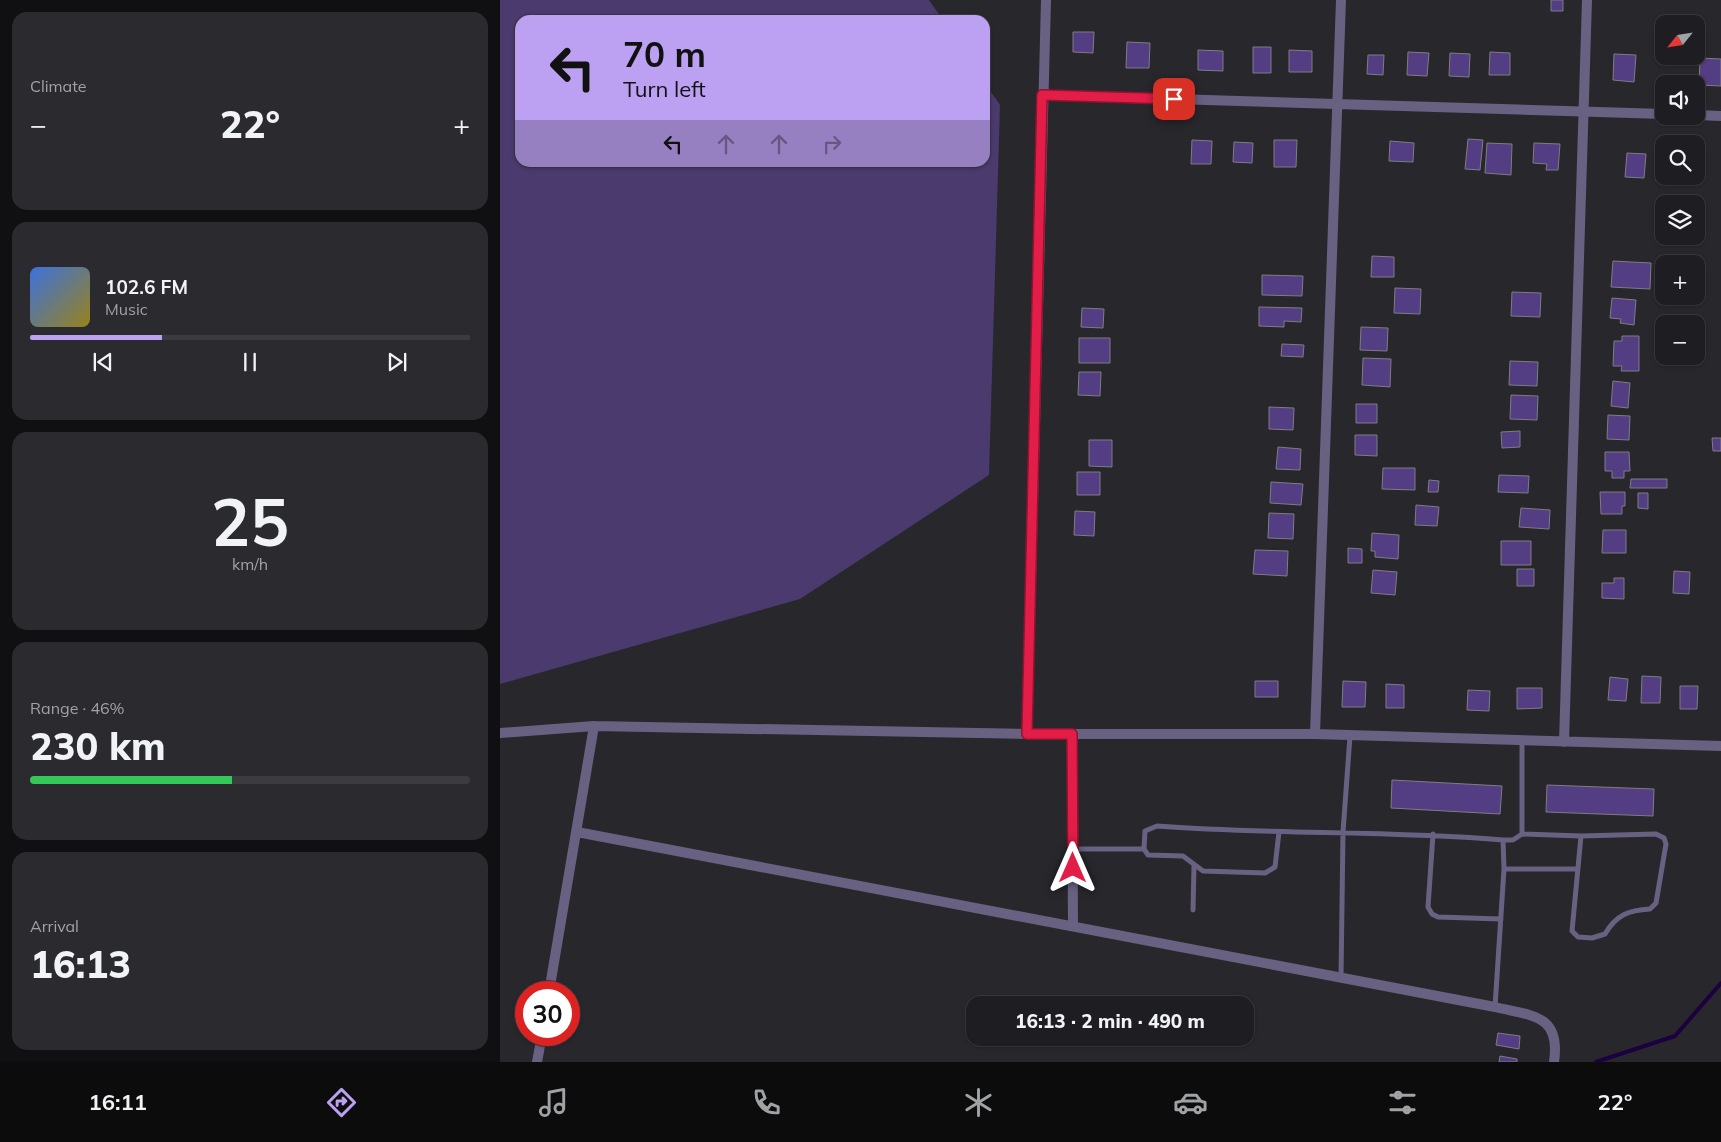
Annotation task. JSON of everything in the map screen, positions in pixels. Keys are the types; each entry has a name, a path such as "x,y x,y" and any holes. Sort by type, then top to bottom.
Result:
{"street":[{"path":"1027,734 1042,95 1046,0"},
{"path":"1315,734 1341,0"},
{"path":"1564,742 1587,0"},
{"path":"1042,95 1655,114"},
{"path":"1705,115 1721,116"},
{"path":"551,981 594,726"},
{"path":"500,733 594,726 1027,734 1315,734 1721,746"},
{"path":"1072,734 1073,926"},
{"path":"577,832 1495,1006 1543,1019 1550,1025 1554,1033 1556,1048 1554,1062"},
{"path":"537,1062 540,1046"}],"lane":[{"path":"1341,977 1343,832 1350,736"},
{"path":"1522,740 1522,834"},
{"path":"1279,832 1275,867 1265,873 1203,871 1183,856 1148,855 1144,849 1145,831 1157,826 1279,832 1433,834 1503,840 1513,840 1522,834 1581,836 1656,834 1664,838 1666,844 1656,903 1650,909 1635,909 1622,914 1611,924 1605,934 1592,938 1578,938 1572,931 1581,836"},
{"path":"1433,834 1428,907 1432,914 1438,917 1502,919"},
{"path":"1495,1006 1502,919 1503,840"},
{"path":"1073,849 1144,849"},
{"path":"1193,910 1194,866"},
{"path":"1504,868 1578,868"}],"shaded area":[{"path":"500,0 929,0 940,15 515,15 515,167 990,167 990,90 1000,105 989,475 800,599 500,684"}],"building":[{"path":"1551,0 1563,0 1563,11 1551,11"},
{"path":"1073,32 1094,32 1093,53 1073,52"},
{"path":"1127,42 1150,43 1149,68 1126,68"},
{"path":"1253,47 1271,47 1271,73 1253,73"},
{"path":"1198,50 1223,51 1223,71 1198,70"},
{"path":"1289,50 1312,51 1312,72 1289,72"},
{"path":"1408,52 1429,53 1427,76 1407,75"},
{"path":"1490,52 1510,53 1510,75 1489,75"},
{"path":"1450,53 1470,54 1469,77 1449,76"},
{"path":"1614,54 1636,55 1634,82 1613,80"},
{"path":"1368,55 1384,55 1383,75 1367,74"},
{"path":"1705,58 1721,59 1721,86 1705,85 1705,75 1699,75 1700,65 1705,65"},
{"path":"1468,139 1483,140 1480,170 1465,169"},
{"path":"1192,140 1212,141 1211,164 1191,164"},
{"path":"1274,140 1297,140 1296,167 1274,167"},
{"path":"1390,141 1414,143 1413,162 1389,161"},
{"path":"1234,142 1253,143 1252,163 1233,162"},
{"path":"1487,143 1512,144 1511,175 1485,173"},
{"path":"1534,143 1560,144 1558,170 1546,170 1547,164 1533,163"},
{"path":"1627,153 1646,154 1644,178 1625,177"},
{"path":"1372,256 1394,257 1394,277 1371,277"},
{"path":"1613,261 1651,263 1650,289 1611,287"},
{"path":"1262,275 1303,276 1302,296 1262,295"},
{"path":"1395,288 1421,289 1420,314 1394,313"},
{"path":"1512,292 1541,293 1540,317 1511,316"},
{"path":"1612,298 1636,300 1634,325 1620,323 1621,319 1610,318"},
{"path":"1259,307 1302,308 1301,322 1284,321 1284,327 1259,326"},
{"path":"1082,308 1104,309 1103,328 1081,327"},
{"path":"1361,327 1388,328 1387,351 1360,350"},
{"path":"1622,336 1639,336 1639,371 1621,371 1622,366 1613,366 1614,341 1622,341"},
{"path":"1079,338 1110,338 1110,363 1079,363"},
{"path":"1282,344 1304,345 1303,357 1281,356"},
{"path":"1363,358 1391,359 1390,387 1362,385"},
{"path":"1510,361 1538,362 1537,386 1509,385"},
{"path":"1079,372 1101,372 1100,396 1078,395"},
{"path":"1613,381 1630,383 1628,408 1611,406"},
{"path":"1511,395 1538,396 1537,420 1510,419"},
{"path":"1356,404 1377,404 1377,423 1356,423"},
{"path":"1269,407 1294,408 1293,430 1269,429"},
{"path":"1608,415 1630,416 1629,440 1607,439"},
{"path":"1520,431 1520,447 1502,448 1501,432"},
{"path":"1355,435 1377,435 1377,456 1355,455"},
{"path":"1712,438 1721,438 1721,451 1713,451"},
{"path":"1089,440 1112,440 1112,467 1089,466"},
{"path":"1278,447 1301,449 1300,470 1276,469"},
{"path":"1605,452 1629,452 1630,471 1624,471 1624,478 1612,478 1612,471 1605,471"},
{"path":"1383,468 1415,468 1415,490 1382,489"},
{"path":"1077,472 1100,472 1100,495 1077,495"},
{"path":"1499,475 1529,476 1528,493 1498,492"},
{"path":"1631,479 1667,479 1667,488 1630,488"},
{"path":"1429,480 1439,481 1438,492 1428,492"},
{"path":"1271,482 1303,484 1301,505 1270,503"},
{"path":"1600,492 1625,492 1625,506 1622,506 1622,514 1601,514"},
{"path":"1638,493 1648,493 1648,509 1638,508"},
{"path":"1416,505 1439,507 1437,526 1415,525"},
{"path":"1521,508 1550,510 1549,529 1519,527"},
{"path":"1075,511 1095,512 1094,536 1074,535"},
{"path":"1269,513 1294,514 1293,539 1268,538"},
{"path":"1603,530 1626,530 1626,553 1602,553"},
{"path":"1372,533 1399,535 1398,559 1375,557 1375,551 1371,551"},
{"path":"1501,541 1531,541 1531,565 1501,565"},
{"path":"1348,548 1362,549 1362,563 1348,563"},
{"path":"1255,550 1288,551 1287,576 1253,574"},
{"path":"1517,569 1534,569 1534,586 1517,586"},
{"path":"1373,570 1397,572 1395,595 1371,593"},
{"path":"1674,571 1690,572 1689,594 1673,593"},
{"path":"1614,578 1624,578 1624,599 1602,598 1602,583 1614,583"},
{"path":"1642,676 1661,677 1660,703 1641,703"},
{"path":"1610,677 1628,679 1626,701 1608,700"},
{"path":"1255,681 1278,681 1278,697 1255,697"},
{"path":"1343,681 1366,682 1365,707 1342,707"},
{"path":"1386,684 1404,685 1404,708 1386,708"},
{"path":"1680,686 1698,686 1697,709 1680,709"},
{"path":"1517,688 1542,688 1542,708 1517,709"},
{"path":"1468,690 1490,691 1489,711 1467,710"},
{"path":"1392,780 1502,786 1500,814 1391,808"},
{"path":"1547,785 1654,789 1653,816 1546,812"},
{"path":"1498,1033 1520,1036 1519,1049 1496,1045"},
{"path":"1500,1056 1517,1059 1517,1062 1499,1062"}],"waterway":[{"path":"1596,1062 1675,1036 1721,983"}],"route":[{"path":"1073,868 1072,734 1027,734 1042,95 1174,99"}]}
